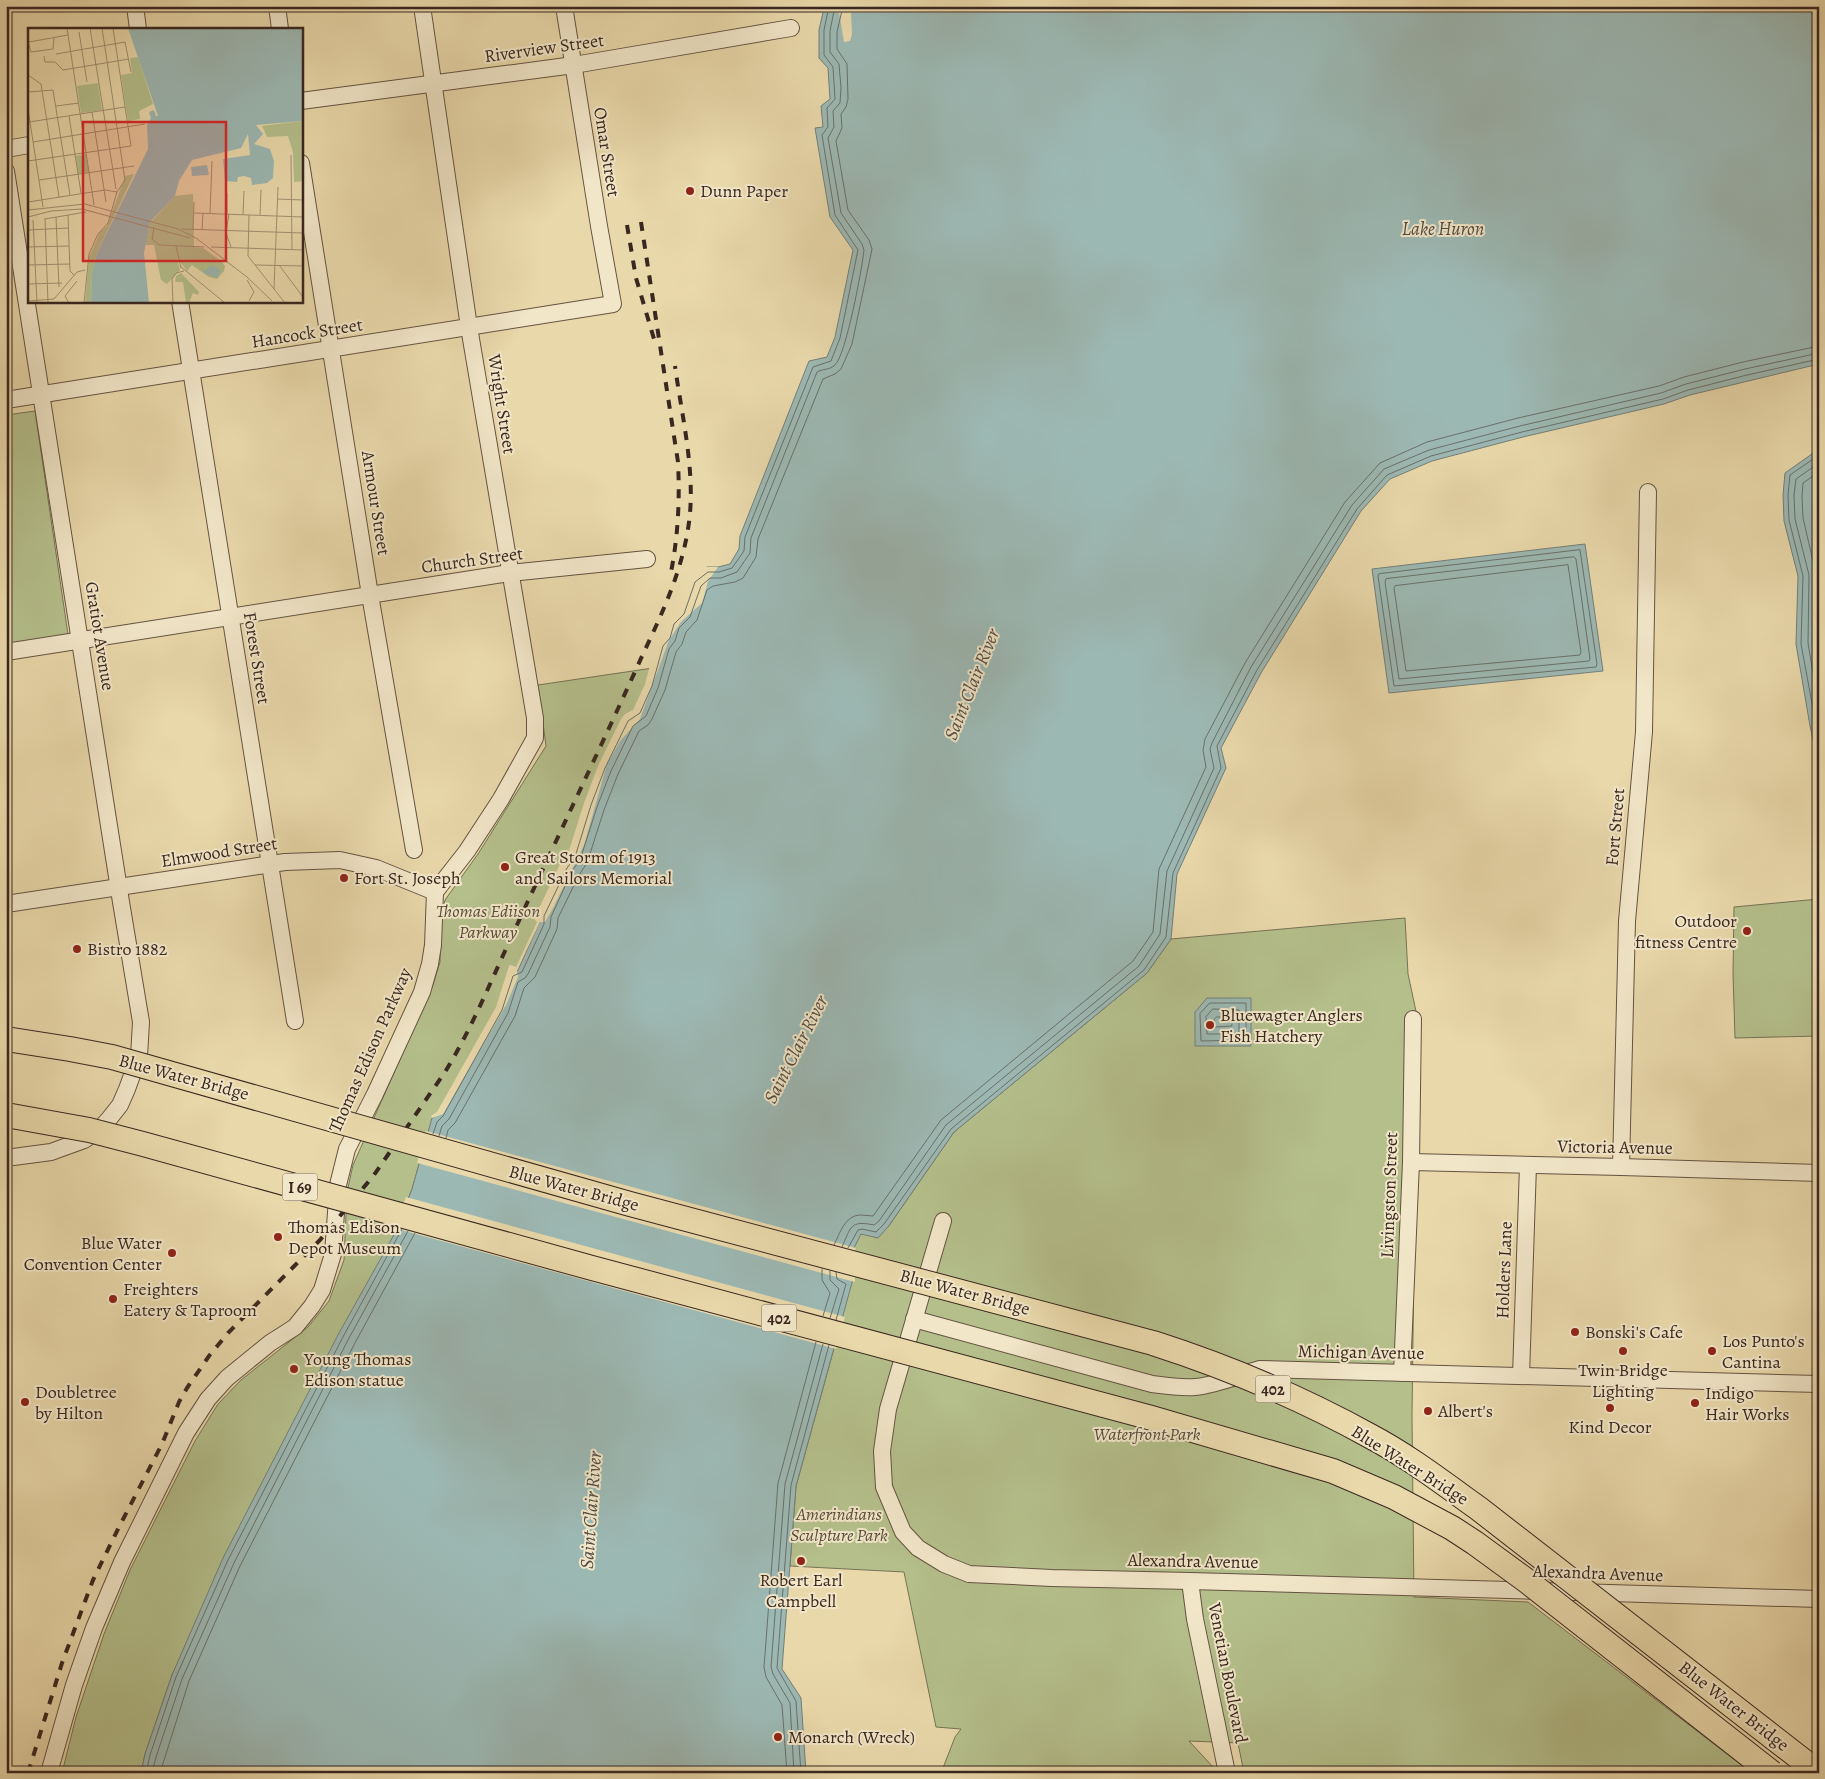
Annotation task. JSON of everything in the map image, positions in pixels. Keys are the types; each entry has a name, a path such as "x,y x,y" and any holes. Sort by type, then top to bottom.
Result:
{"highway":[{"name":"Blue Water Bridge","path":"6,1039 62,1047 112,1058 239,1092 630,1204 1153,1343 1218,1365 1295,1399 1370,1436 1438,1479 1819,1773"},
{"name":"Blue Water Bridge","path":"6,1115 89,1130 143,1144 592,1268 1148,1417 1333,1471 1364,1483 1424,1513 1475,1543 1527,1581 1772,1773"}],"street":[{"path":"135,6 138,28"},
{"path":"277,6 280,28"},
{"name":"Wright Street","path":"422,6 469,327 534,712 535,728 535,738 502,799 467,851 435,892"},
{"name":"Omar Street","path":"564,6 613,304"},
{"name":"Riverview Street","path":"302,101 574,65 791,28"},
{"path":"6,148 28,145"},
{"name":"Armour Street","path":"302,169 370,595 414,850"},
{"name":"Gratiot Avenue","path":"6,171 142,1022 140,1056 120,1104 110,1119 99,1130 84,1140 51,1152 6,1158"},
{"name":"Forest Street","path":"180,302 295,1021"},
{"name":"Hancock Street","path":"6,400 332,350 613,304"},
{"name":"Fort Street","path":"1621,1167 1627,921 1644,732 1648,492"},
{"name":"Church Street","path":"6,652 510,573 647,559"},
{"name":"Elmwood Street","path":"6,904 252,866 285,862 340,860 376,868 435,892"},
{"name":"Thomas Edison Parkway","path":"49,1773 69,1699 94,1628 122,1562 186,1433 208,1399 227,1378 270,1343 295,1327 322,1290 333,1254 338,1185 347,1149 375,1094 422,992 430,964 433,945 435,892"},
{"name":"Livingston Street","path":"1402,1373 1413,1019"},
{"name":"Victoria Avenue","path":"1410,1162 1819,1173"},
{"name":"Holders Lane","path":"1521,1376 1528,1165"},
{"name":"Alexandra Avenue","path":"943,1221 888,1409 882,1451 884,1487 903,1532 918,1548 944,1564 969,1574 1052,1578 1819,1599"},
{"name":"Michigan Avenue","path":"914,1319 1152,1384 1196,1387 1260,1369 1819,1384"},
{"name":"Venetian Boulevard","path":"1190,1581 1195,1619 1228,1773"}],"green space":[{"path":"35,411 69,641 6,650 6,415"},
{"name":"Thomas Ediison Parkway","path":"653,668 570,855 498,1008 429,1130 412,1189 395,1233 172,1675 145,1754 141,1773 62,1773 76,1717 104,1634 130,1570 195,1441 218,1404 241,1380 308,1327 329,1301 344,1260 347,1192 353,1165 433,985 440,962 441,918 445,900 478,854 546,746 538,685"},
{"path":"1819,899 1819,1036 1735,1038 1733,974 1734,907"},
{"name":"Waterfront Park","path":"1405,918 1408,974 1417,1016 1412,1416 1414,1597 1528,1602 1752,1773 1244,1773 1238,1743 1189,1741 1213,1767 1214,1773 945,1773 943,1768 955,1737 961,1729 936,1727 904,1572 790,1566 796,1486 836,1341 839,1276 861,1233 888,1227 954,1132 1147,973 1171,939"}],"water":[{"path":"833,6 1819,6 1819,364 1432,461 1390,479 1361,511 1261,673 1221,748 1226,768 1177,874 1171,939 1147,973 954,1132 888,1227 878,1238 861,1234 840,1276 853,1279 796,1486 782,1669 801,1698 806,1773 141,1773 145,1754 172,1675 223,1558 339,1333 395,1233 412,1189 432,1118 439,1114 518,970 570,855 601,766 635,711 680,612 707,567 730,564 739,549 740,536 809,361 827,357 835,337 853,250 830,217 815,128 823,127 821,106 830,99 828,68 819,58 819,30 824,8"},
{"path":"1819,449 1819,752 1815,749 1810,726 1796,644 1798,576 1784,521 1783,495 1785,473"},
{"path":"1585,544 1603,671 1389,693 1372,569"},
{"path":"1207,998 1251,998 1251,1046 1195,1046 1195,1012"}],"pier":[{"path":"838,6 853,6 850,41 844,42"},
{"path":"718,567 708,581 702,603 681,622 669,640 640,719 620,741 607,764 584,845 552,910 545,922 540,922 517,970 518,977 506,1005 443,1114 432,1118 431,1116 437,1112 496,1007 509,966 516,967 537,922 534,919 560,864 568,854 598,766 621,719 625,714 633,710 645,684 656,643 663,634 667,621 678,611 689,577 700,568"},
{"path":"426,1131 856,1248 843,1274 855,1277 855,1282 417,1163"},
{"path":"406,1197 845,1317 836,1349 394,1228"}],"railway":[{"path":"641,222 678,462 678,520 670,577"},
{"path":"627,225 636,278 654,339"},
{"path":"28,1773 62,1663 93,1580 162,1444 179,1402 209,1356 228,1333 320,1240 374,1175 445,1072 480,1006 650,639 670,593 681,561 690,509 691,488 688,447 675,366"}],"place":[{"name":"Dunn Paper","path":"690,191"},
{"name":"Great Storm of 1913 and Sailors Memorial","path":"505,867"},
{"name":"Fort St. Joseph","path":"344,878"},
{"name":"Outdoor fitness Centre","path":"1747,931"},
{"name":"Bistro 1882","path":"77,949"},
{"name":"Bluewagter Anglers Fish Hatchery","path":"1210,1025"},
{"name":"Thomas Edison Depot Museum","path":"278,1237"},
{"name":"Blue Water Convention Center","path":"172,1253"},
{"name":"Freighters Eatery & Taproom","path":"113,1299"},
{"name":"Bonski's Cafe","path":"1575,1332"},
{"name":"Twin Bridge Lighting","path":"1623,1351"},
{"name":"Los Punto's Cantina","path":"1712,1351"},
{"name":"Young Thomas Edison statue","path":"294,1369"},
{"name":"Doubletree by Hilton","path":"25,1402"},
{"name":"Indigo Hair Works","path":"1695,1403"},
{"name":"Kind Decor","path":"1610,1408"},
{"name":"Albert's","path":"1428,1411"},
{"name":"Robert Earl Campbell","path":"801,1561"},
{"name":"Monarch (Wreck)","path":"778,1737"}],"water label":[{"name":"Lake Huron","path":"1443,228"},
{"name":"Saint Clair River","path":"971,684"},
{"name":"Saint Clair River","path":"795,1049"},
{"name":"Saint Clair River","path":"590,1510"}],"park label":[{"name":"Amerindians Sculpture Park","path":"839,1524"}]}
